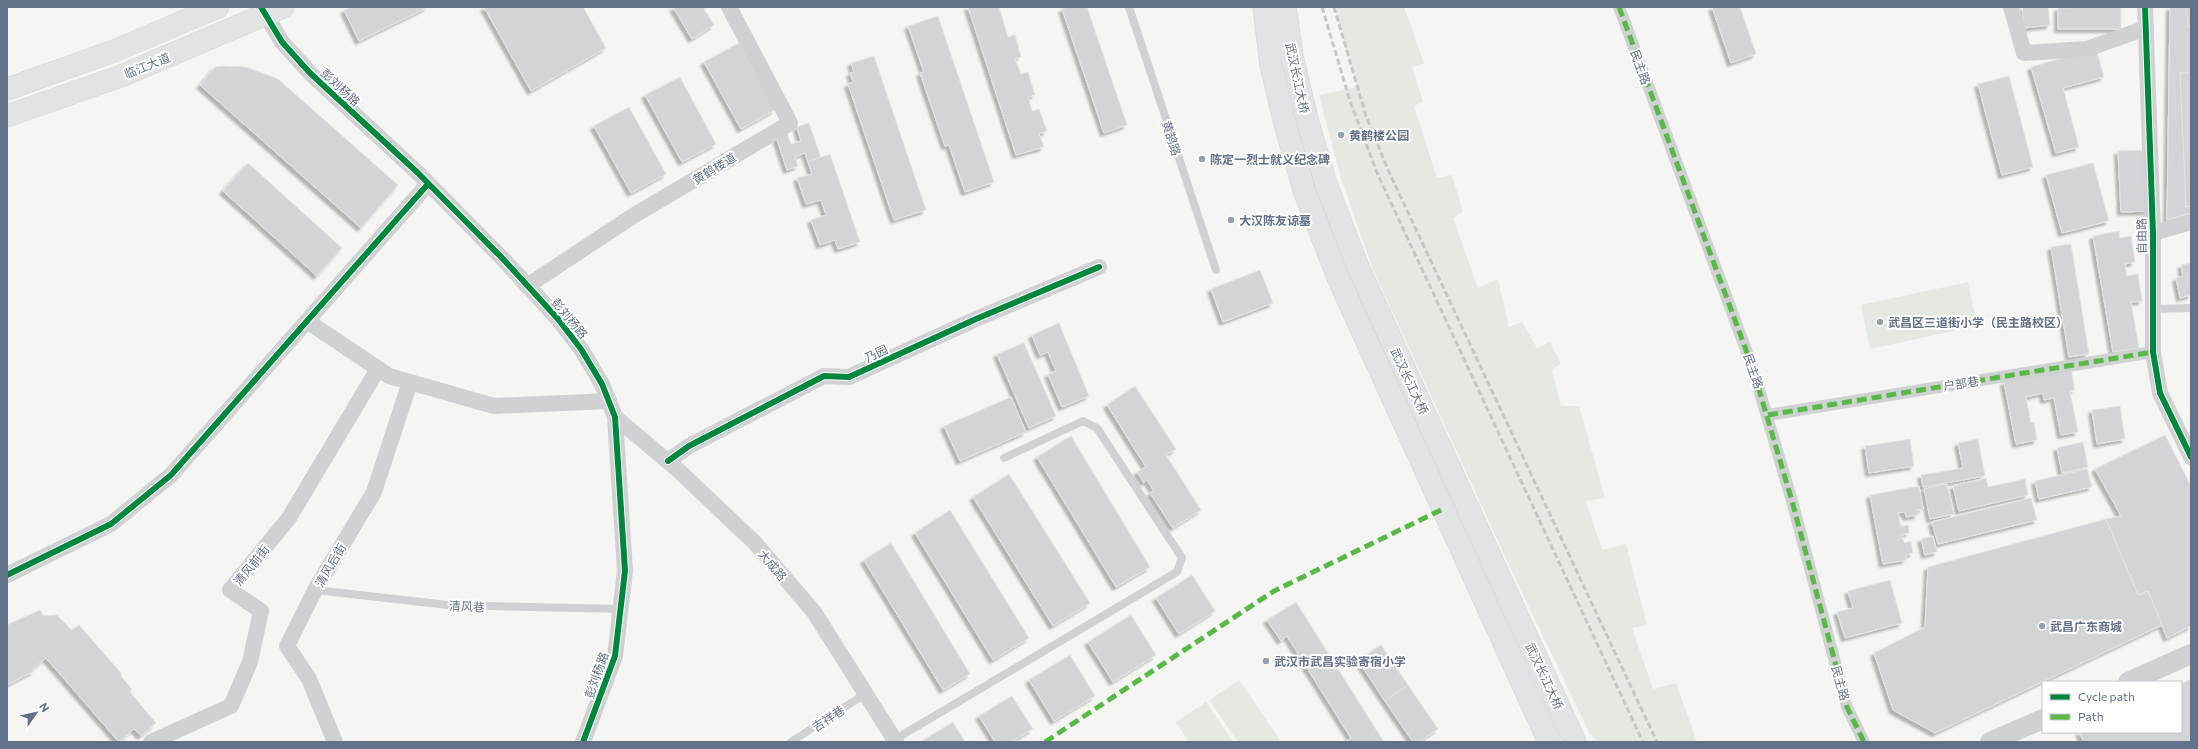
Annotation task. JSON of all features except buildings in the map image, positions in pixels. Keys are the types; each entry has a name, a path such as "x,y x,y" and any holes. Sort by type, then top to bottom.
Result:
{"main road":[{"name":"临江大道","path":"7,89 114,51 218,7"},
{"name":"武汉长江大桥","path":"1264,7 1271,65 1285,124 1305,193 1339,280 1549,742"},
{"name":"武汉长江大桥","path":"1285,7 1292,56 1306,119 1326,184 1358,267 1575,742"},
{"name":"临江大道","path":"7,116 121,76 270,10"}],"street":[{"name":"黄鹤楼道","path":"527,286 633,216 790,123 729,7"},
{"name":"民主路","path":"1619,7 1752,366 1768,415 1847,707 1864,742"},
{"path":"2011,7 2024,53 2087,49 2146,28"},
{"name":"自由路","path":"2145,7 2153,233 2153,352 2160,393 2191,457"},
{"name":"彭刘杨路","path":"270,10 282,42 310,73 428,184 527,286 581,349 602,384 615,417 625,571 616,656 583,742"},
{"path":"7,575 111,524 171,475 428,184"},
{"path":"2153,233 2191,222"},
{"name":"乃园","path":"668,461 689,446 824,376 849,377 976,319 1099,267"},
{"path":"307,321 388,376 494,406 609,401"},
{"name":"户部巷","path":"1768,415 2153,352"},
{"name":"清风前街","path":"151,742 231,706 250,662 261,611 230,590 289,518 378,369"},
{"name":"清风后街","path":"335,742 309,679 287,646 315,590 374,492 410,382"},
{"name":"大成路","path":"615,417 668,461 765,555 814,612 895,741"},
{"path":"2130,681 2191,654"},
{"path":"1990,742 2042,719"}],"lane":[{"name":"黄鹄路","path":"1129,7 1216,270"},
{"path":"2152,310 2191,308"},
{"path":"895,741 1177,572 1182,558 1097,428 1083,421 1004,458"},
{"name":"清风巷","path":"315,590 448,605 621,609"},
{"name":"吉祥巷","path":"791,742 865,694"}],"shaded area":[{"path":"1334,7 1404,7 1424,63 1412,67 1423,102 1414,106 1437,178 1452,175 1463,212 1453,218 1478,288 1498,279 1509,327 1522,322 1537,348 1550,342 1561,363 1552,370 1561,406 1579,406 1605,498 1586,501 1602,550 1626,544 1647,625 1632,628 1653,689 1676,683 1697,742 1597,742 1589,732 1514,576 1373,270 1341,178 1319,95 1357,87"},
{"path":"1968,282 1977,326 1870,349 1861,305"},
{"path":"1239,680 1280,740 1277,742 1238,742 1209,700"},
{"path":"1206,702 1233,742 1189,742 1176,722"}],"railway":[{"path":"1322,7 1350,101 1378,175 1643,742"},
{"path":"1334,7 1366,116 1389,172 1657,742"}],"marked path":[{"path":"1619,7 1752,366 1792,501 1847,707 1864,742"},
{"path":"1768,415 2153,352"},
{"path":"1045,742 1274,591 1443,509"}],"cycle path":[{"path":"261,7 282,42 310,73 418,173 504,260 558,319 581,349 602,384 615,417 625,571 615,656 583,742"},
{"path":"2145,7 2153,233 2153,352 2160,393 2191,457"},
{"path":"7,575 111,524 171,475 428,184"},
{"path":"668,461 689,446 824,376 849,377 976,319 1099,267"}],"place":[{"name":"黄鹤楼公园","path":"1341,135"},
{"name":"陈定一烈士就义纪念碑","path":"1202,159"},
{"name":"大汉陈友谅墓","path":"1231,220"},
{"name":"武昌区三道街小学（民主路校区）","path":"1880,322"},
{"name":"武昌广东商城","path":"2042,626"},
{"name":"武汉市武昌实验寄宿小学","path":"1266,661"}]}
